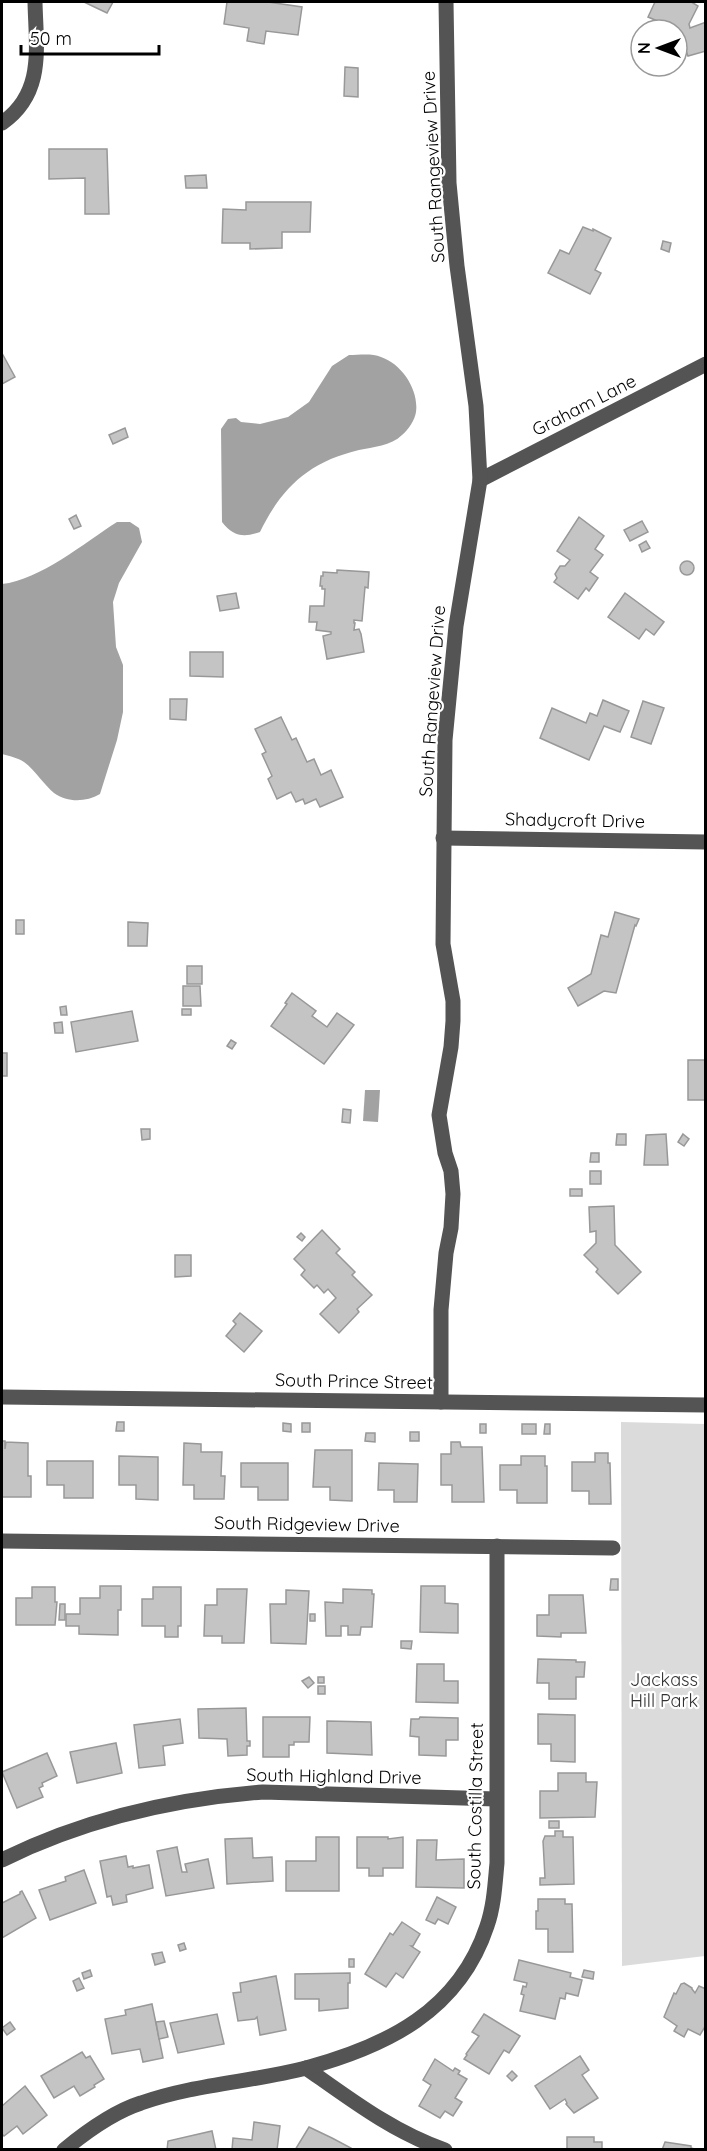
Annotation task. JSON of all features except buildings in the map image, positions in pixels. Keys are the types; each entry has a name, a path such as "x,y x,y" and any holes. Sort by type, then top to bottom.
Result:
{"street":[{"path":"2,123 27,96 35,75 35,2"},
{"name":"South Rangeview Drive","path":"441,1402 441,1310 453,1194 451,1172 445,1153 439,1115 451,1047 453,1021 453,1000 443,944 445,740 451,661 461,585 480,480 476,406 457,266 449,183 446,2"},
{"name":"Graham Lane","path":"480,480 705,364"},
{"name":"Shadycroft Drive","path":"443,838 705,842"},
{"name":"South Prince Street","path":"2,1397 705,1405"},
{"name":"South Ridgeview Drive","path":"2,1541 613,1548"},
{"name":"South Costilla Street","path":"64,2150 100,2123 139,2103 182,2091 306,2068 376,2044 400,2033 424,2017 459,1980 472,1959 487,1926 494,1897 497,1863 497,1546"},
{"name":"South Highland Drive","path":"2,1860 62,1833 109,1819 190,1800 238,1794 262,1792 496,1799"},
{"path":"306,2068 366,2111 423,2142 445,2150"}],"green space":[{"name":"Jackass Hill Park","path":"621,1422 706,1424 705,1956 622,1966"}],"shaded area":[{"path":"349,355 377,356 396,365 408,379 415,395 415,415 411,425 393,442 341,455 312,469 288,489 260,532 248,535 234,533 222,522 221,429 228,419 236,418 241,422 260,424 288,417 309,402 332,366"},
{"path":"117,522 130,522 139,528 142,542 119,583 113,602 116,647 123,665 123,712 100,794 89,799 71,800 54,793 24,762 2,754 2,584 31,576 46,568"},
{"path":"365,1090 380,1090 378,1122 363,1121"}]}
